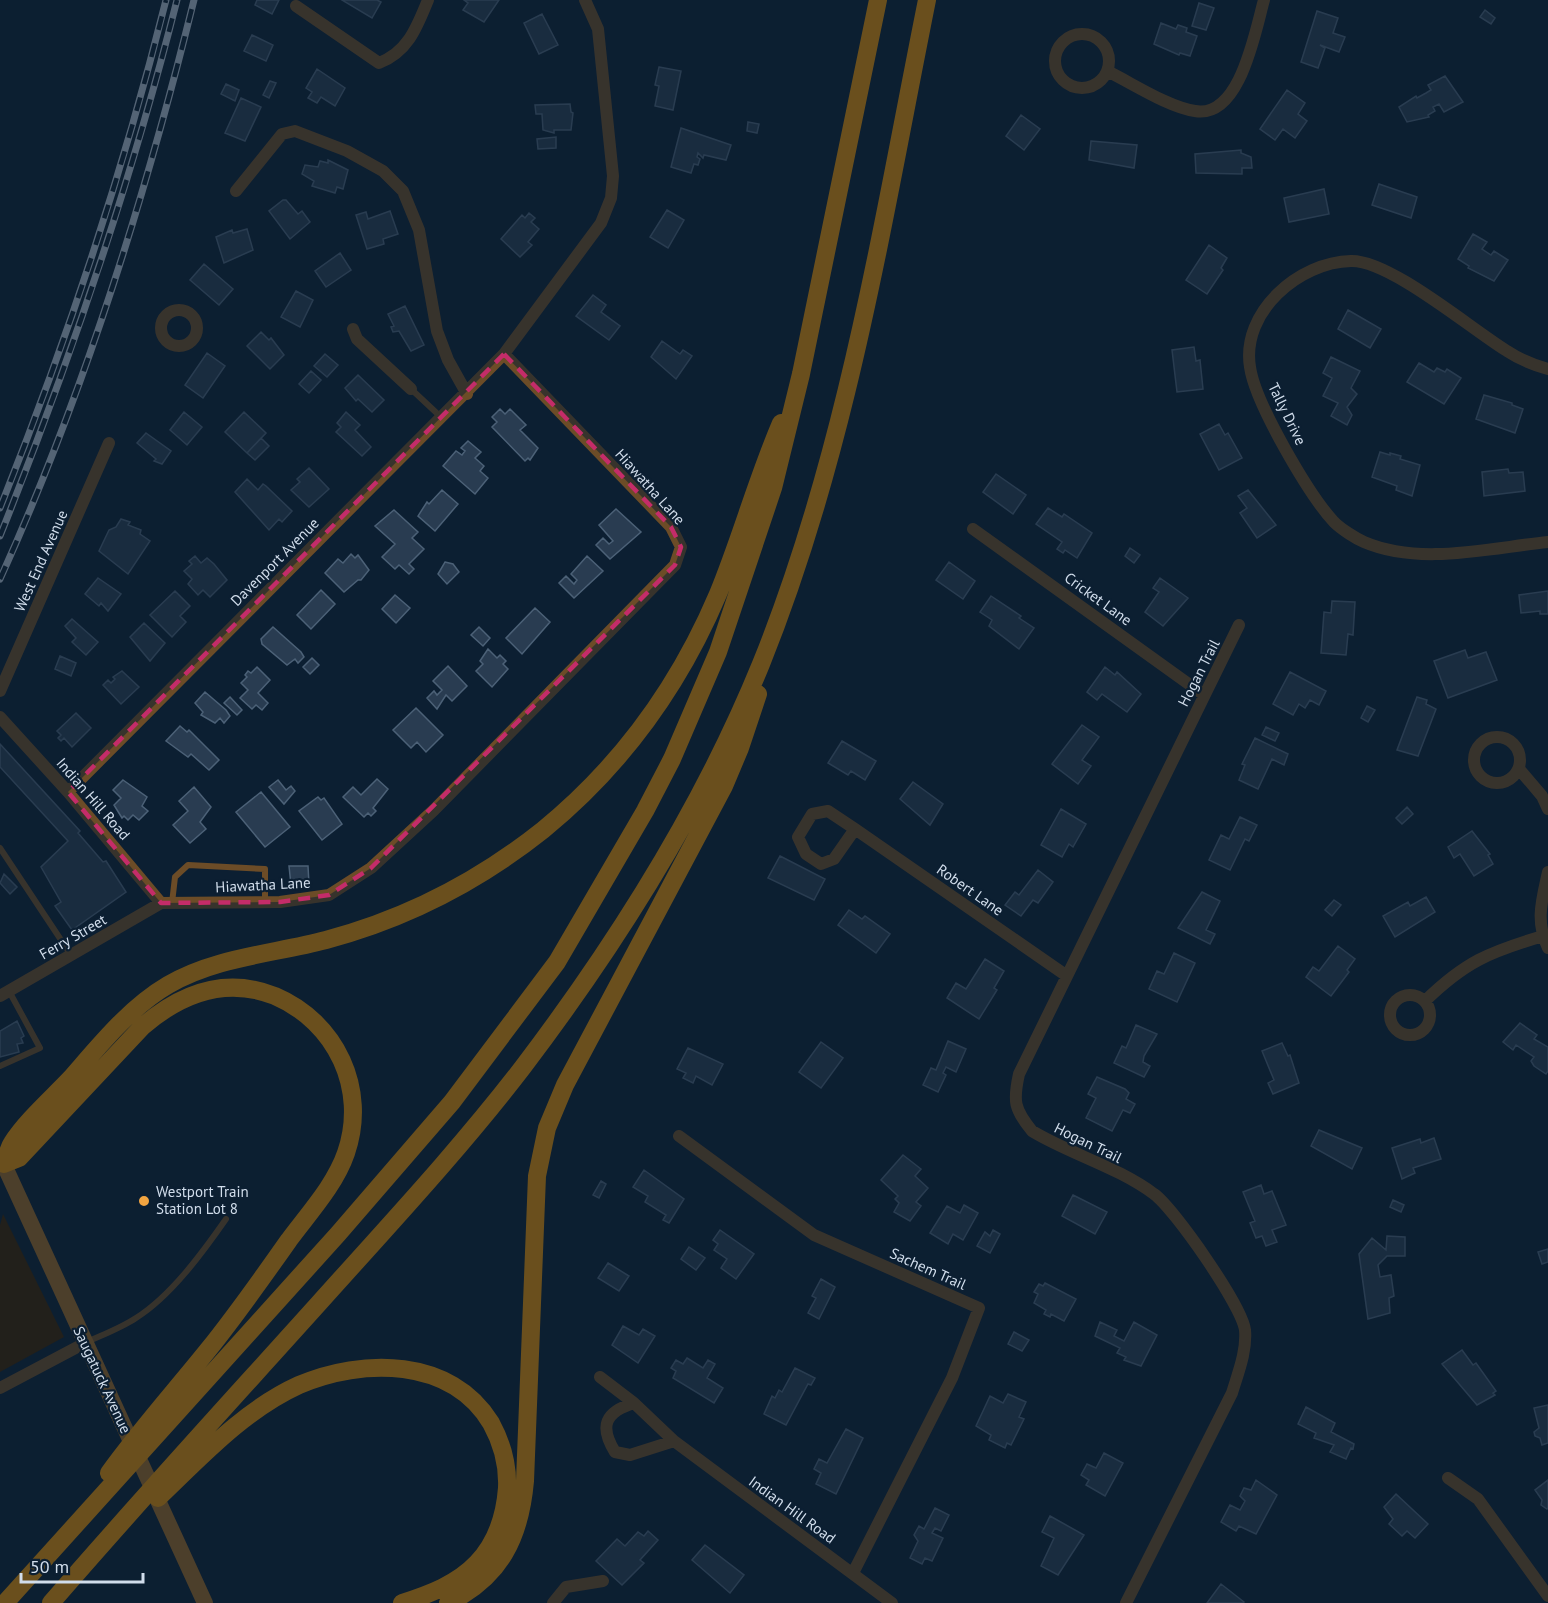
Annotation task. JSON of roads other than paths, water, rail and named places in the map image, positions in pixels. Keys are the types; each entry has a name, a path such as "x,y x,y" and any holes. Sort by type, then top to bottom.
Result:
{"highway":[{"path":"5,1603 47,1557 150,1431 452,1102 524,1009 588,912 672,759 718,652 773,488 801,374 878,0"},
{"path":"448,1603 475,1587 489,1574 512,1541 519,1524 525,1481 535,1203 541,1151 547,1128 565,1085 724,786 753,712 781,611 819,500 838,432 927,0"},
{"path":"1,1164 12,1143 80,1067 137,1007 166,986 221,963 326,940 374,925 421,906 508,856 553,821 596,782 628,746 658,706 698,637 728,568 760,472 801,374"},
{"path":"51,1603 171,1476 447,1159 556,1023 629,915 683,825 736,720 781,611"},
{"path":"1,1164 19,1158 142,1027 163,1010 201,991 242,988 257,990 285,1001 321,1028 339,1052 350,1080 353,1110 350,1138 341,1165 243,1305 150,1431"},
{"path":"171,1476 250,1414 281,1395 317,1378 357,1369 393,1368 424,1373 449,1383 478,1407 495,1431 506,1464 506,1500 496,1534 478,1562 449,1584 402,1603"}],"main road":[{"name":"Saugatuck Avenue","path":"1,1164 205,1603"}],"street":[{"path":"296,6 379,63 395,57 415,32 428,0"},
{"path":"504,354 601,223 611,198 612,176 598,29 585,0"},
{"path":"1107,71 1194,111 1211,112 1224,102 1236,87 1264,0"},
{"path":"1073,35 1090,35 1104,45 1109,62 1107,71 1095,84 1087,87 1070,84 1058,72 1056,54 1065,40 1073,35"},
{"path":"236,191 282,134 295,131 347,151 382,171 403,191 419,230 437,331 448,360 466,394"},
{"name":"Tally Drive","path":"1548,369 1508,352 1376,266 1352,261 1325,266 1301,276 1281,291 1262,311 1251,336 1249,367 1260,401 1313,496 1336,524 1363,541 1396,552 1430,554 1548,542"},
{"path":"352,329 357,339 411,389"},
{"name":"Davenport Avenue","path":"68,792 504,354"},
{"name":"Hiawatha Lane","path":"167,903 265,902 328,895 371,868 434,810 675,565 681,547 670,527 504,354"},
{"name":"West End Avenue","path":"0,691 109,443"},
{"name":"Cricket Lane","path":"973,529 1204,695"},
{"name":"Hogan Trail","path":"1126,1603 1232,1393 1243,1357 1245,1329 1232,1299 1174,1214 1155,1194 1055,1145 1032,1131 1017,1113 1014,1095 1019,1074 1239,625"},
{"name":"Indian Hill Road","path":"0,717 167,903"},
{"path":"1519,770 1542,796 1548,809"},
{"name":"Robert Lane","path":"855,829 834,859 821,864 806,854 798,837 812,814 828,811 855,829 1067,976"},
{"path":"1425,1001 1452,975 1478,958 1545,942 1539,915 1548,872"},
{"name":"Ferry Street","path":"4,994 167,903"},
{"name":"Sachem Trail","path":"680,1136 814,1234 979,1308 952,1378 853,1573"},
{"path":"0,1388 85,1343"},
{"name":"Indian Hill Road","path":"600,1377 634,1403 674,1441 892,1603"},
{"path":"634,1403 617,1408 608,1418 606,1437 615,1452 630,1455 674,1441"},
{"path":"1448,1478 1478,1498 1548,1596"},
{"path":"553,1603 566,1587 603,1581"}],"lane":[{"path":"411,389 442,418"},
{"path":"0,848 71,955"},
{"path":"167,903 175,877 188,866 265,869 265,902"},
{"path":"0,1066 40,1048 4,994"},
{"path":"85,1343 135,1319 147,1310 198,1259 226,1219"}],"railway":[{"path":"0,508 48,383 92,257 131,129 166,0"},
{"path":"0,536 51,404 98,271 140,136 177,0"},
{"path":"0,579 59,439 110,294 155,147 194,0"}],"place":[{"name":"Westport Train Station Lot 8","path":"144,1201"}]}
